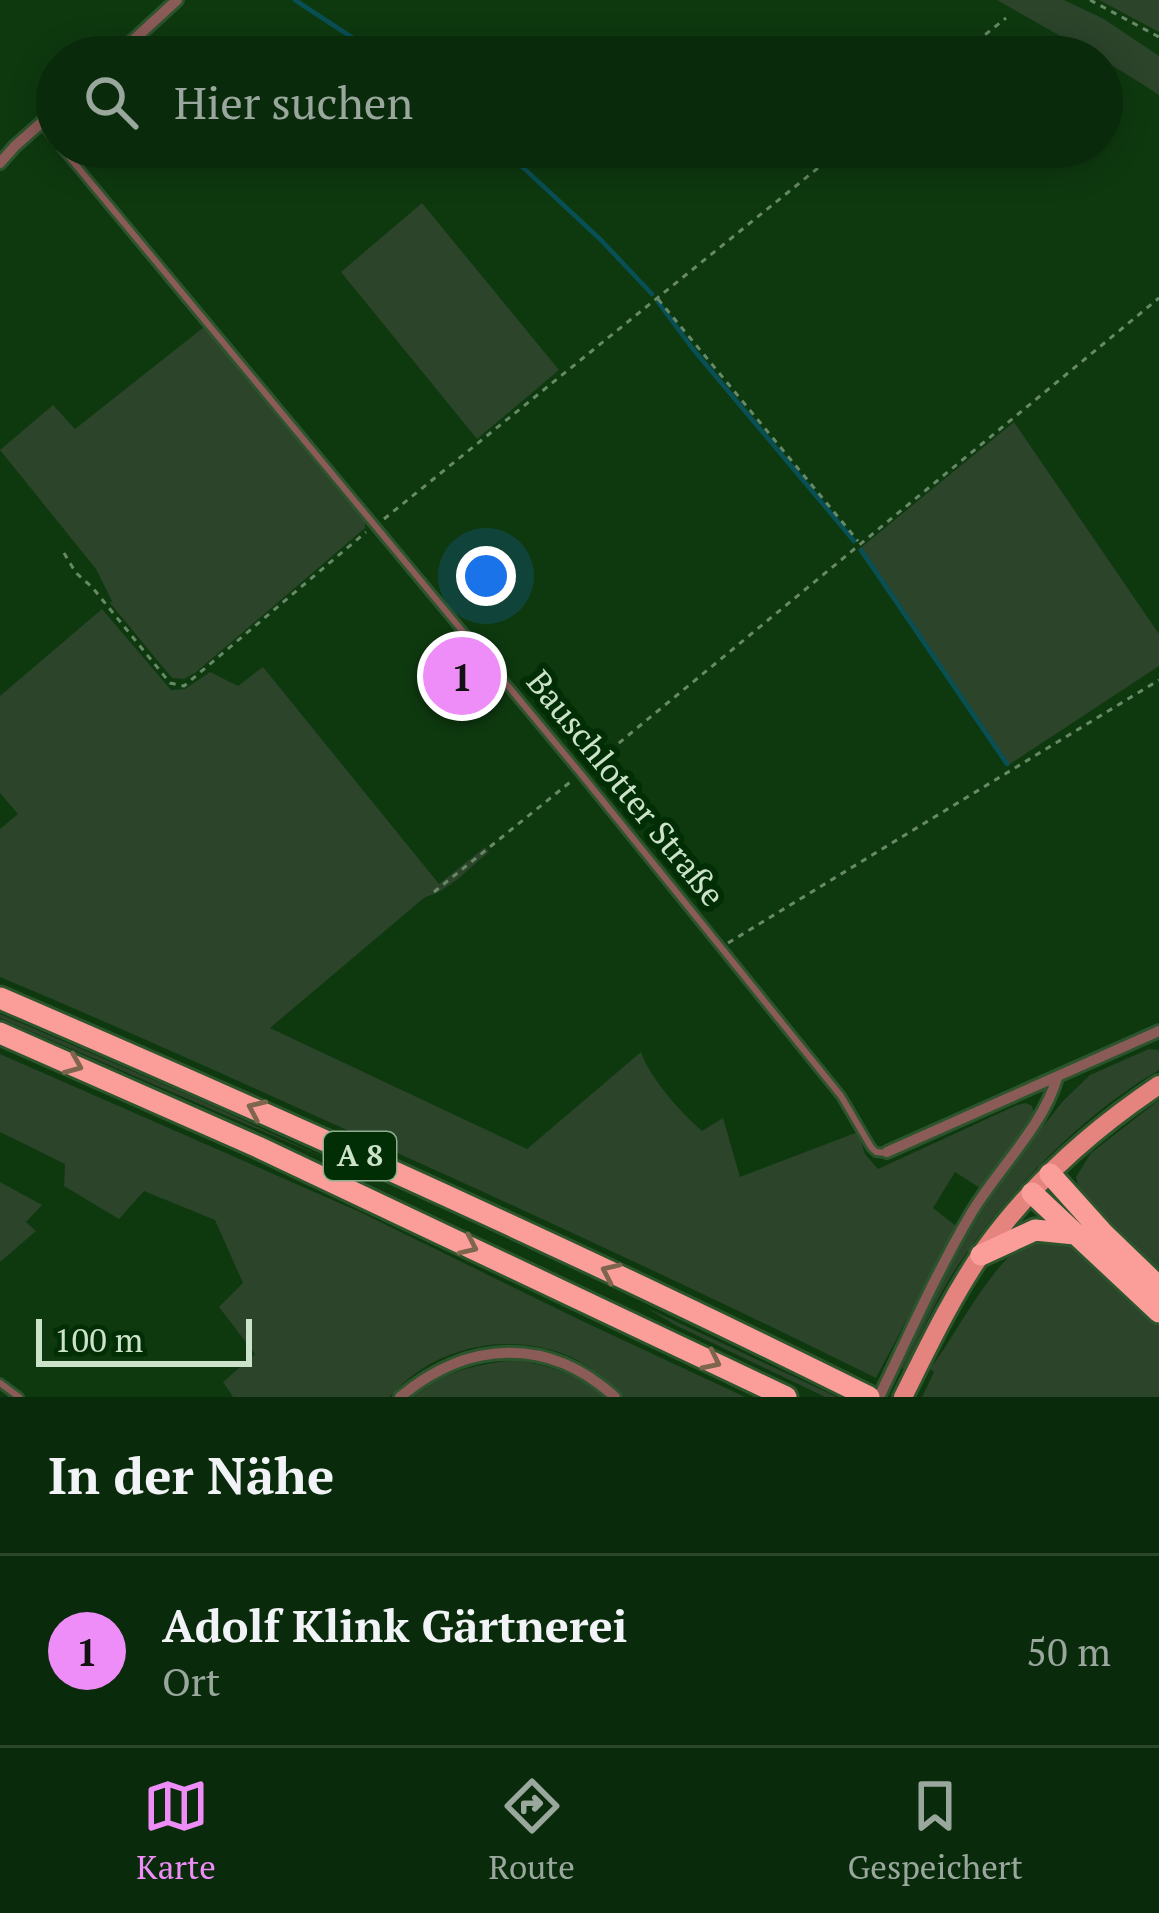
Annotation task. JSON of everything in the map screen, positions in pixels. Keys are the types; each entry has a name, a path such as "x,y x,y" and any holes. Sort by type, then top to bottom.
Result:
{"highway":[{"name":"A 8","path":"0,998 343,1148 869,1397"},
{"name":"A 8","path":"0,1034 259,1147 786,1397"},
{"path":"1050,1174 1159,1287"},
{"path":"1032,1192 1159,1312"},
{"path":"981,1255 1035,1230 1075,1234"}],"main road":[{"path":"904,1397 981,1255 1032,1192 1099,1129 1159,1085"}],"street":[{"path":"138,36 177,0"},
{"path":"0,163 36,129"},
{"name":"Bauschlotter Straße","path":"887,1152 1159,1031"},
{"path":"879,1397 952,1246 1041,1114 1057,1078"},
{"path":"400,1397 441,1368 482,1354 508,1352 570,1366 590,1375 615,1397"}],"lane":[{"name":"Bauschlotter Straße","path":"79,168 722,947 841,1096 871,1147 887,1152"},
{"path":"0,1383 19,1397"}],"path":[{"path":"1090,0 1159,37"},
{"path":"983,36 1006,18"},
{"path":"64,553 170,683 184,686 374,525 818,168"},
{"path":"657,298 860,543"},
{"path":"434,892 1159,298"},
{"path":"722,947 1159,680"}],"green space":[{"path":"997,0 1064,0 1104,19 1159,56 1159,95 1123,73 1123,36 1060,36"},
{"path":"1099,0 1159,0 1159,32"},
{"path":"422,203 559,370 477,439 341,272"},
{"path":"204,327 365,521 365,528 184,679 172,678 110,603 96,569 0,450 53,405 75,429"},
{"path":"1014,422 1159,634 1159,666 1007,766 858,550"},
{"path":"102,609 171,690 185,689 210,672 238,686 263,667 439,884 485,847 489,852 450,885 425,897 270,1028 527,1149 641,1052 667,1094 702,1131 723,1118 740,1177 858,1132 865,1154 878,1169 1017,1105 1032,1106 1034,1113 980,1188 955,1172 933,1208 956,1226 876,1378 481,1191 0,977 0,829 18,814 0,793 0,696"},
{"path":"0,1014 193,1097 336,1163 0,1018"},
{"path":"1149,1049 1159,1050 1159,1070 1073,1133 997,1213 955,1270 902,1368 945,1270 1006,1173 1090,1075"},
{"path":"0,1054 360,1212 745,1397 624,1397 571,1357 547,1349 498,1344 428,1365 390,1397 233,1397 223,1382 255,1354 219,1307 243,1283 215,1220 144,1191 119,1219 64,1186 65,1164 0,1132"},
{"path":"1159,1100 1159,1275 1098,1216 1076,1177 1091,1153"},
{"path":"0,1182 42,1205 26,1222 36,1231 0,1262"},
{"path":"1029,1240 1068,1240 1159,1322 1159,1397 922,1397 934,1372 930,1369 975,1300 1000,1266"},
{"path":"645,1307 837,1397 825,1397"},
{"path":"516,1360 563,1372 605,1397 413,1397 461,1370"}],"waterway":[{"path":"295,0 350,36"},
{"path":"524,168 652,294"},
{"path":"658,302 854,541"},
{"path":"861,550 1007,764"}],"place":[{"name":"Adolf Klink Gärtnerei","path":"462,676"}]}
